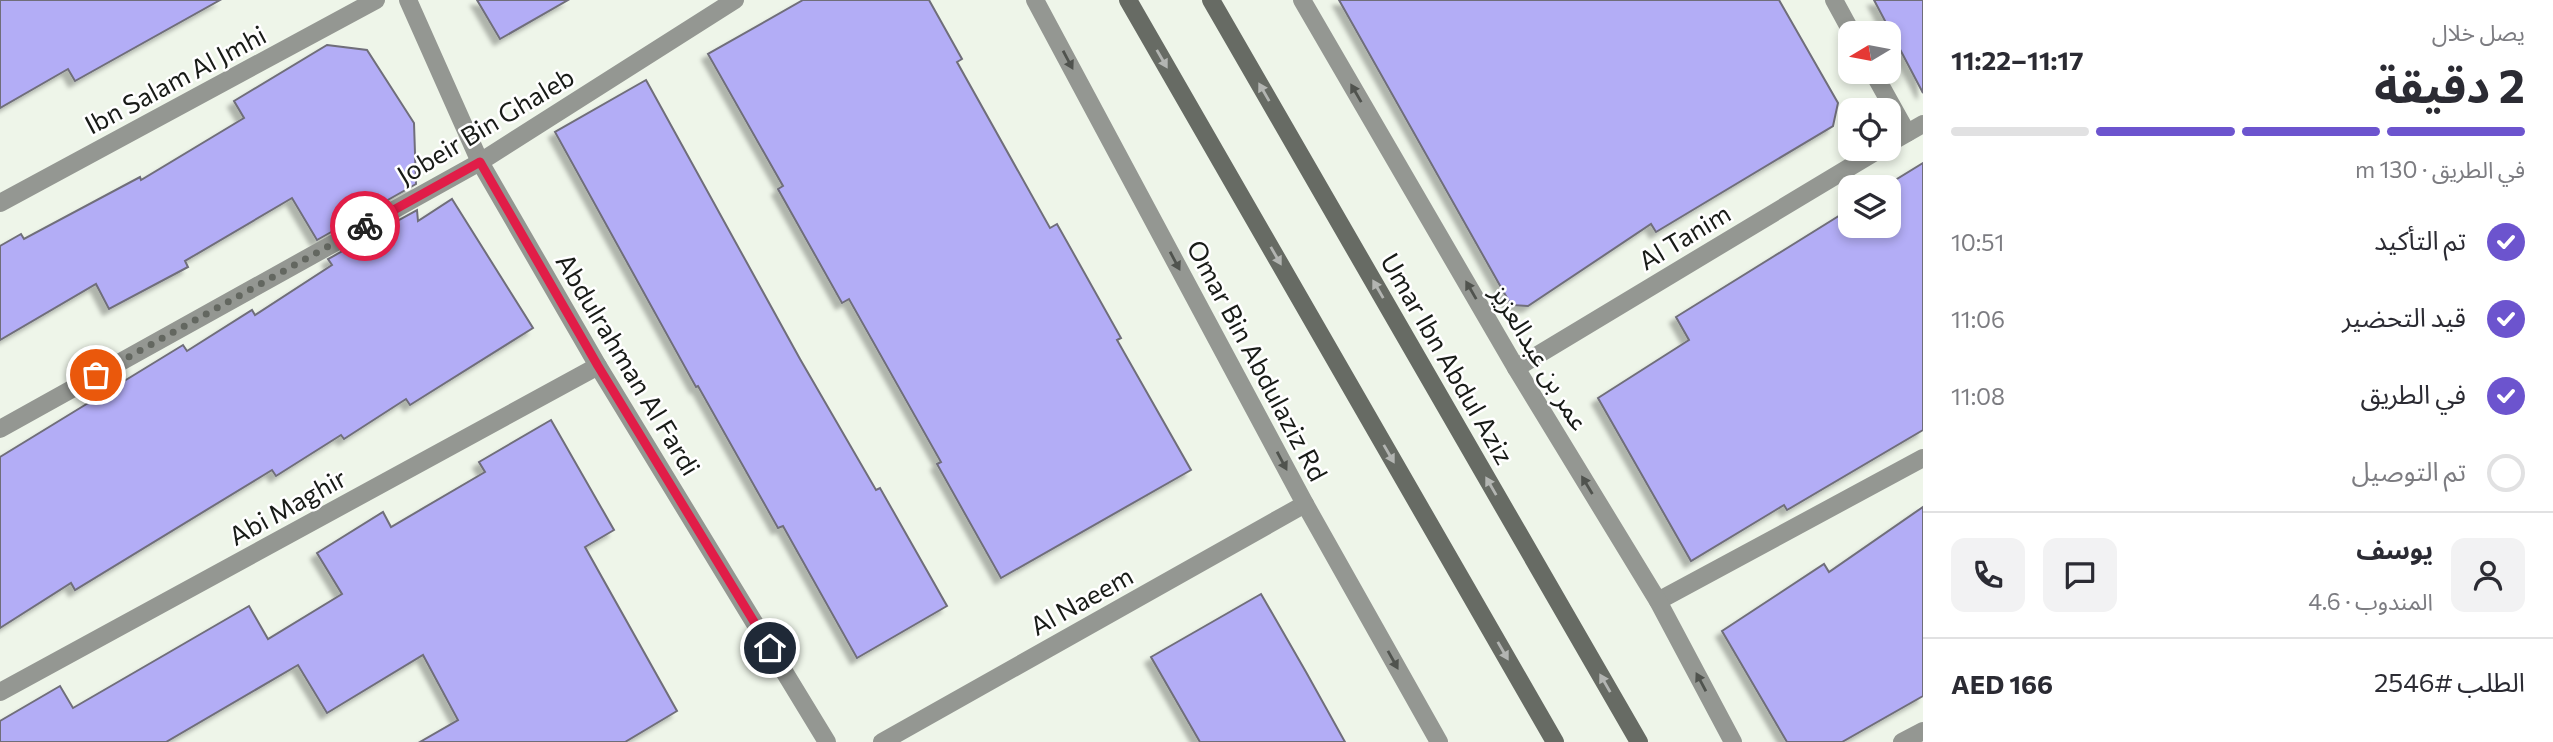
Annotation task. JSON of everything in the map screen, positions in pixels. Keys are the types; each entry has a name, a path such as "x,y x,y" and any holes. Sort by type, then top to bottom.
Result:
{"main road":[{"path":"1128,0 1555,742"},
{"name":"Umar Ibn Abdul Aziz","path":"1211,0 1639,742"}],"street":[{"name":"Ibn Salam Al Jmhi","path":"0,203 376,0"},
{"name":"Abdulrahman Al Fardi","path":"408,0 480,162 598,366 827,742"},
{"name":"Jobeir Bin Ghaleb","path":"0,429 480,162 735,0"},
{"name":"Omar Bin Abdulaziz Rd","path":"1035,0 1305,504 1439,742"},
{"name":"عمر بن عبدالعزيز","path":"1302,0 1516,368 1658,601 1734,742"},
{"path":"1834,0 1845,21"},
{"path":"1879,84 1906,133"},
{"path":"1901,136 1923,124"},
{"name":"Al Tanim","path":"1516,368 1860,161"},
{"name":"Abi Maghir","path":"0,692 598,366"},
{"path":"1658,601 1923,458"},
{"name":"Al Naeem","path":"882,742 1305,504"},
{"path":"1902,742 1923,731"}],"building":[{"path":"0,0 220,0 75,81 68,69 0,108"},
{"path":"477,0 568,0 500,39"},
{"path":"803,0 929,0 962,59 957,62 1050,228 1057,224 1121,338 1117,340 1191,470 1001,578 937,464 941,462 849,299 842,303 778,189 783,186 708,54"},
{"path":"1339,0 1779,0 1838,103 1833,126 1656,232 1651,224 1528,306 1511,305"},
{"path":"1874,0 1923,0 1923,93 1901,51 1901,21 1885,21"},
{"path":"327,45 367,50 414,123 416,184 317,240 292,198 185,261 188,267 109,309 96,284 0,340 0,246 21,234 24,239 140,177 141,180 244,118 234,101"},
{"path":"646,80 800,359 876,490 880,488 947,606 857,658 783,526 778,528 698,386 696,387 555,132"},
{"path":"1923,163 1923,430 1787,510 1784,505 1691,561 1598,398 1689,340 1676,317 1838,216 1838,238 1901,238 1901,177"},
{"path":"452,199 533,328 410,405 406,399 344,439 341,435 276,476 272,470 75,590 71,583 0,628 0,457 183,345 187,351 252,310 255,315 332,265 328,259 417,210 418,221"},
{"path":"551,420 614,530 585,547 677,711 625,742 420,742 458,720 423,655 327,713 298,665 166,742 0,742 0,721 60,686 73,708 249,606 268,639 342,594 317,553 383,512 391,527 485,472 479,462"},
{"path":"1923,507 1923,696 1842,742 1787,742 1722,631 1824,564 1829,572"},
{"path":"1261,594 1345,742 1200,742 1151,657"}],"way so far":[{"path":"96,375 365,226"}],"route":[{"path":"365,226 480,162 598,366 770,648"}]}
